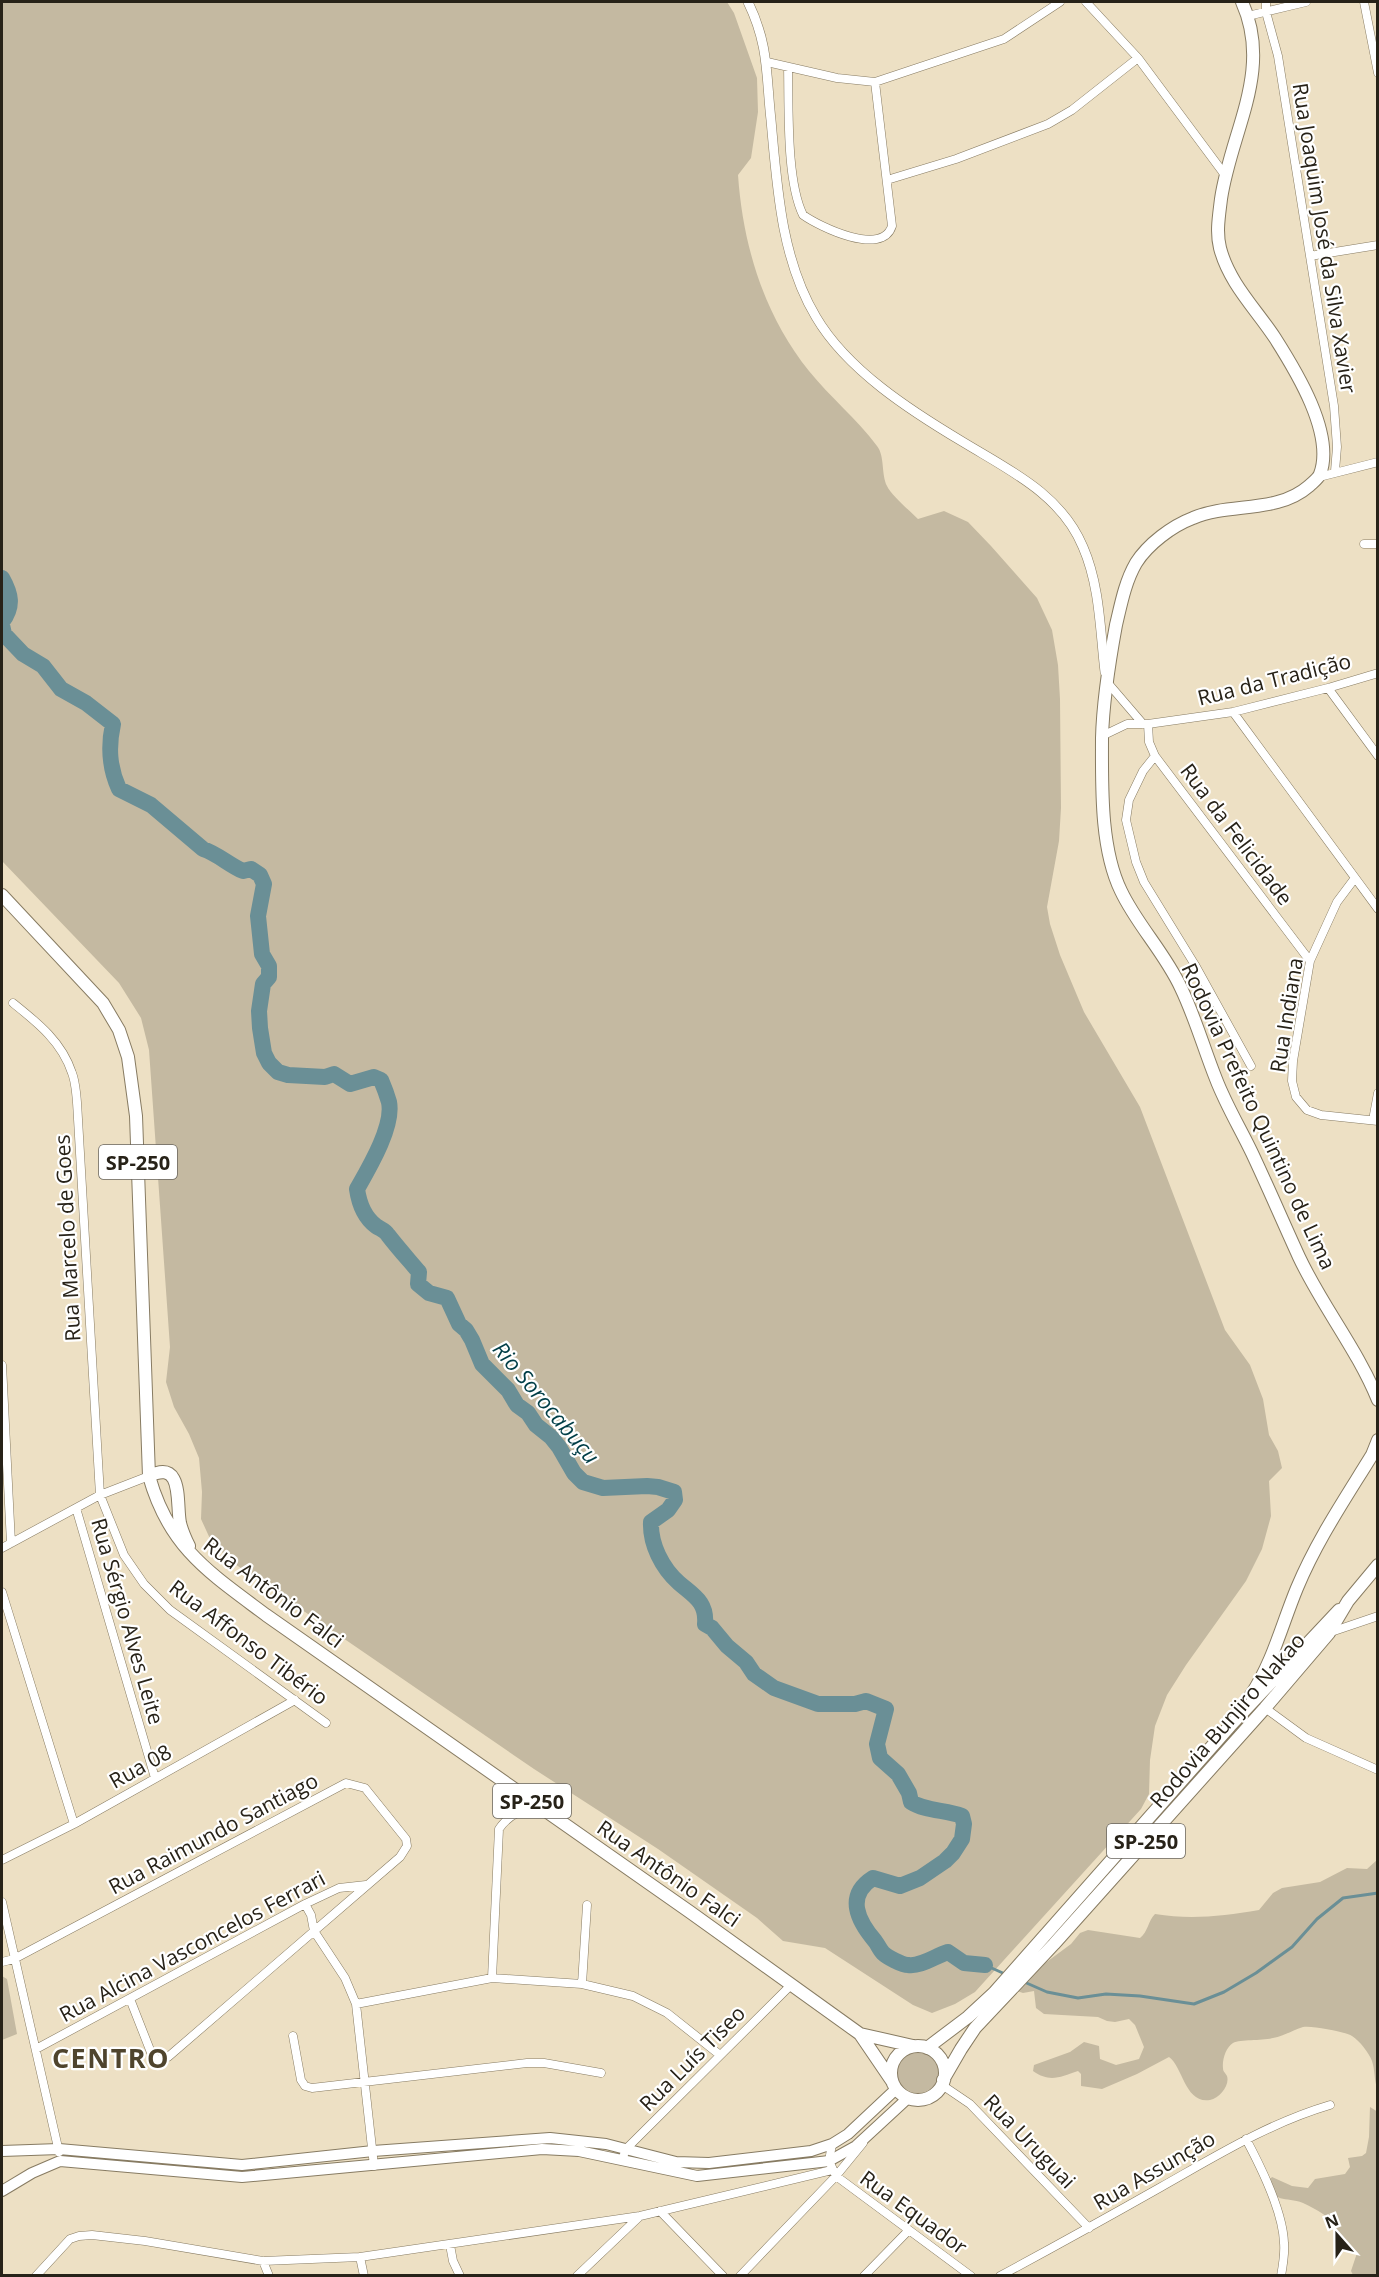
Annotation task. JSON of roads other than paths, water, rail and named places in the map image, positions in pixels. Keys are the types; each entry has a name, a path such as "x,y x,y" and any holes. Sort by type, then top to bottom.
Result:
{"main road":[{"path":"1242,2 1248,16 1255,54 1252,81 1225,175 1218,224 1219,245 1227,268 1274,337 1301,382 1318,421 1323,451 1319,477"},
{"name":"Rodovia Prefeito Quintino de Lima","path":"1319,477 1300,494 1270,504 1227,509 1194,517 1164,534 1137,561 1124,589 1106,680 1102,736 1107,845 1117,882 1133,912 1182,988 1218,1084 1302,1263 1361,1362 1377,1400"},
{"name":"Rua Antônio Falci","path":"2,895 103,1003 119,1030 128,1057 136,1116 149,1476 155,1498 179,1541 204,1568 266,1614 860,2034 894,2085"},
{"path":"1230,1726 1261,1680 1317,1543 1372,1455 1377,1440"},
{"path":"149,1476 158,1472 168,1473 173,1477 177,1485 180,1525 190,1548 204,1568"},
{"name":"Rodovia Bunjiro Nakao","path":"943,2082 975,2028 1054,1944 1265,1708 1329,1633 1348,1601 1377,1565"},
{"name":"Rodovia Bunjiro Nakao","path":"921,2047 968,2018 994,1993 1230,1726 1326,1621 1348,1601"},
{"path":"1213,1766 1251,1718 1273,1679 1281,1632"},
{"name":"Rua Antônio Falci","path":"860,2034 921,2047"},
{"path":"921,2047 936,2053 942,2061 943,2082"},
{"name":"SP-250","path":"921,2047 905,2049 898,2054 891,2072 894,2085 908,2098 917,2100 927,2098 936,2092 943,2082"},
{"path":"2,2191 32,2173 60,2161 242,2177 542,2149 624,2154 690,2164 766,2158 811,2151 832,2144 855,2129 894,2085"},
{"path":"2,2151 59,2149 242,2165 373,2151 550,2138 606,2144 624,2154 697,2176 812,2163 832,2169 908,2098"},
{"path":"810,2176 812,2163"},
{"path":"242,2165 242,2177"}],"street":[{"path":"748,2 762,34 767,62 770,119 787,245 793,269 815,316 840,351 862,371 905,404 951,435 1014,472 1053,502 1083,545 1090,564 1096,592 1106,680 1146,724"},
{"path":"767,62 837,78 875,82 1005,39 1060,2"},
{"path":"1086,2 1138,58 1225,175"},
{"name":"Rua Joaquim José da Silva Xavier","path":"1266,2 1266,12 1278,56 1334,406 1337,447 1335,471"},
{"path":"1248,16 1306,2"},
{"path":"1364,2 1377,73"},
{"path":"887,180 956,159 1048,123 1072,110 1138,58"},
{"path":"789,67 791,156 797,200 803,215 842,235 874,240 890,233 892,218 875,82"},
{"path":"1310,256 1377,245"},
{"path":"1319,477 1335,471 1377,462"},
{"path":"1364,544 1377,544"},
{"name":"Rua da Tradição","path":"1102,736 1127,724 1146,724 1233,712 1329,688 1377,673"},
{"path":"1329,688 1377,756"},
{"path":"1233,712 1377,909"},
{"name":"Rua da Felicidade","path":"1146,724 1149,742 1155,756 1310,961"},
{"path":"1155,756 1143,771 1129,800 1126,820 1136,862 1144,882 1195,965 1251,1066"},
{"name":"Rua Indiana","path":"1355,878 1337,902 1310,961 1293,1061 1292,1081 1296,1097 1307,1110 1321,1115 1375,1120"},
{"name":"Rua Marcelo de Goes","path":"13,1004 45,1029 63,1053 73,1074 78,1119 100,1495"},
{"path":"1375,1120 1377,1093"},
{"path":"2,1365 11,1543"},
{"path":"2,1548 100,1495 149,1476"},
{"name":"Rua Affonso Tibério","path":"100,1495 124,1555 144,1584 170,1610 326,1723"},
{"name":"Rua Sérgio Alves Leite","path":"76,1508 155,1778"},
{"path":"2,1592 74,1824"},
{"path":"1329,1633 1377,1616"},
{"name":"Rua 08","path":"2,1860 74,1824 295,1700"},
{"path":"1265,1708 1306,1738 1377,1770"},
{"name":"Rua Raimundo Santiago","path":"2,1962 14,1959 346,1783 365,1788 406,1839 406,1846 400,1857 366,1885"},
{"path":"492,1978 500,1829 505,1820 525,1809 543,1808"},
{"path":"130,1999 152,2055 156,2060 168,2057 366,1885"},
{"name":"Rua Alcina Vasconcelos Ferrari","path":"36,2049 305,1904 339,1888 366,1885"},
{"path":"2,1902 60,2161"},
{"path":"305,1904 311,1915 314,1932 345,1978 356,2004 374,2166"},
{"path":"582,1984 587,1905"},
{"path":"356,2004 492,1978 582,1984 633,1996 667,2013 720,2055"},
{"name":"Rua Luís Tiseo","path":"624,2154 792,1984"},
{"path":"293,2036 301,2080 305,2086 312,2088 528,2063 544,2063 601,2073"},
{"name":"Rua Uruguai","path":"943,2082 970,2104 1089,2228"},
{"name":"Rua Assunção","path":"1000,2276 1246,2139 1278,2124 1330,2105"},
{"path":"740,2276 832,2169 868,2137"},
{"path":"1246,2139 1258,2162 1279,2217 1284,2242 1281,2276"},
{"path":"832,2144 832,2169"},
{"path":"36,2276 70,2239 92,2235 145,2241 263,2262 360,2257 640,2216 832,2169"},
{"name":"Rua Equador","path":"832,2169 908,2230 971,2276"},
{"path":"660,2211 723,2276"},
{"path":"577,2276 640,2216"},
{"path":"864,2276 908,2230"},
{"path":"450,2245 453,2261 460,2276"},
{"path":"360,2257 364,2276"},
{"path":"263,2262 269,2276"}],"waterway":[{"name":"Rio Sorocabuçu","path":"2,578 10,600 8,611 2,622"},
{"name":"Rio Sorocabuçu","path":"2,625 4,634 23,654 43,666 61,689 86,703 113,724 110,757 119,789 151,805 203,849 243,871 251,869 260,875 264,884 258,916 262,954 269,966 269,977 263,984 259,1011 264,1053 269,1063 278,1072 288,1075 325,1077 334,1074 350,1084 374,1077 381,1080 390,1112 379,1147 357,1189 361,1204 368,1218 387,1233 419,1272 418,1284 429,1293 447,1298 459,1324 472,1340 482,1364 508,1390 517,1405 551,1437 574,1473 583,1482 603,1488 647,1486 674,1492 675,1500 668,1510 651,1522 658,1555 673,1577 702,1605 705,1624 712,1628 727,1646 746,1662 754,1674 774,1688 818,1704 855,1704 866,1701 886,1709 877,1744 880,1758 898,1774 909,1793 911,1802 962,1816 964,1824 962,1839 945,1861 920,1878 900,1886 873,1878 864,1885 859,1893 857,1909 860,1917 881,1950 891,1959 905,1965 928,1961 948,1952 964,1963 985,1965"},
{"name":"Rio Sorocabuçu","path":"1022,1981 1047,1992 1078,1998 1106,1994 1140,1996 1194,2004 1224,1992 1256,1973 1292,1947 1317,1919 1343,1898 1378,1893"},
{"name":"Rio Sorocabuçu","path":"985,1965 1005,1974"}],"district":[{"name":"CENTRO","path":"111,2057"}]}
